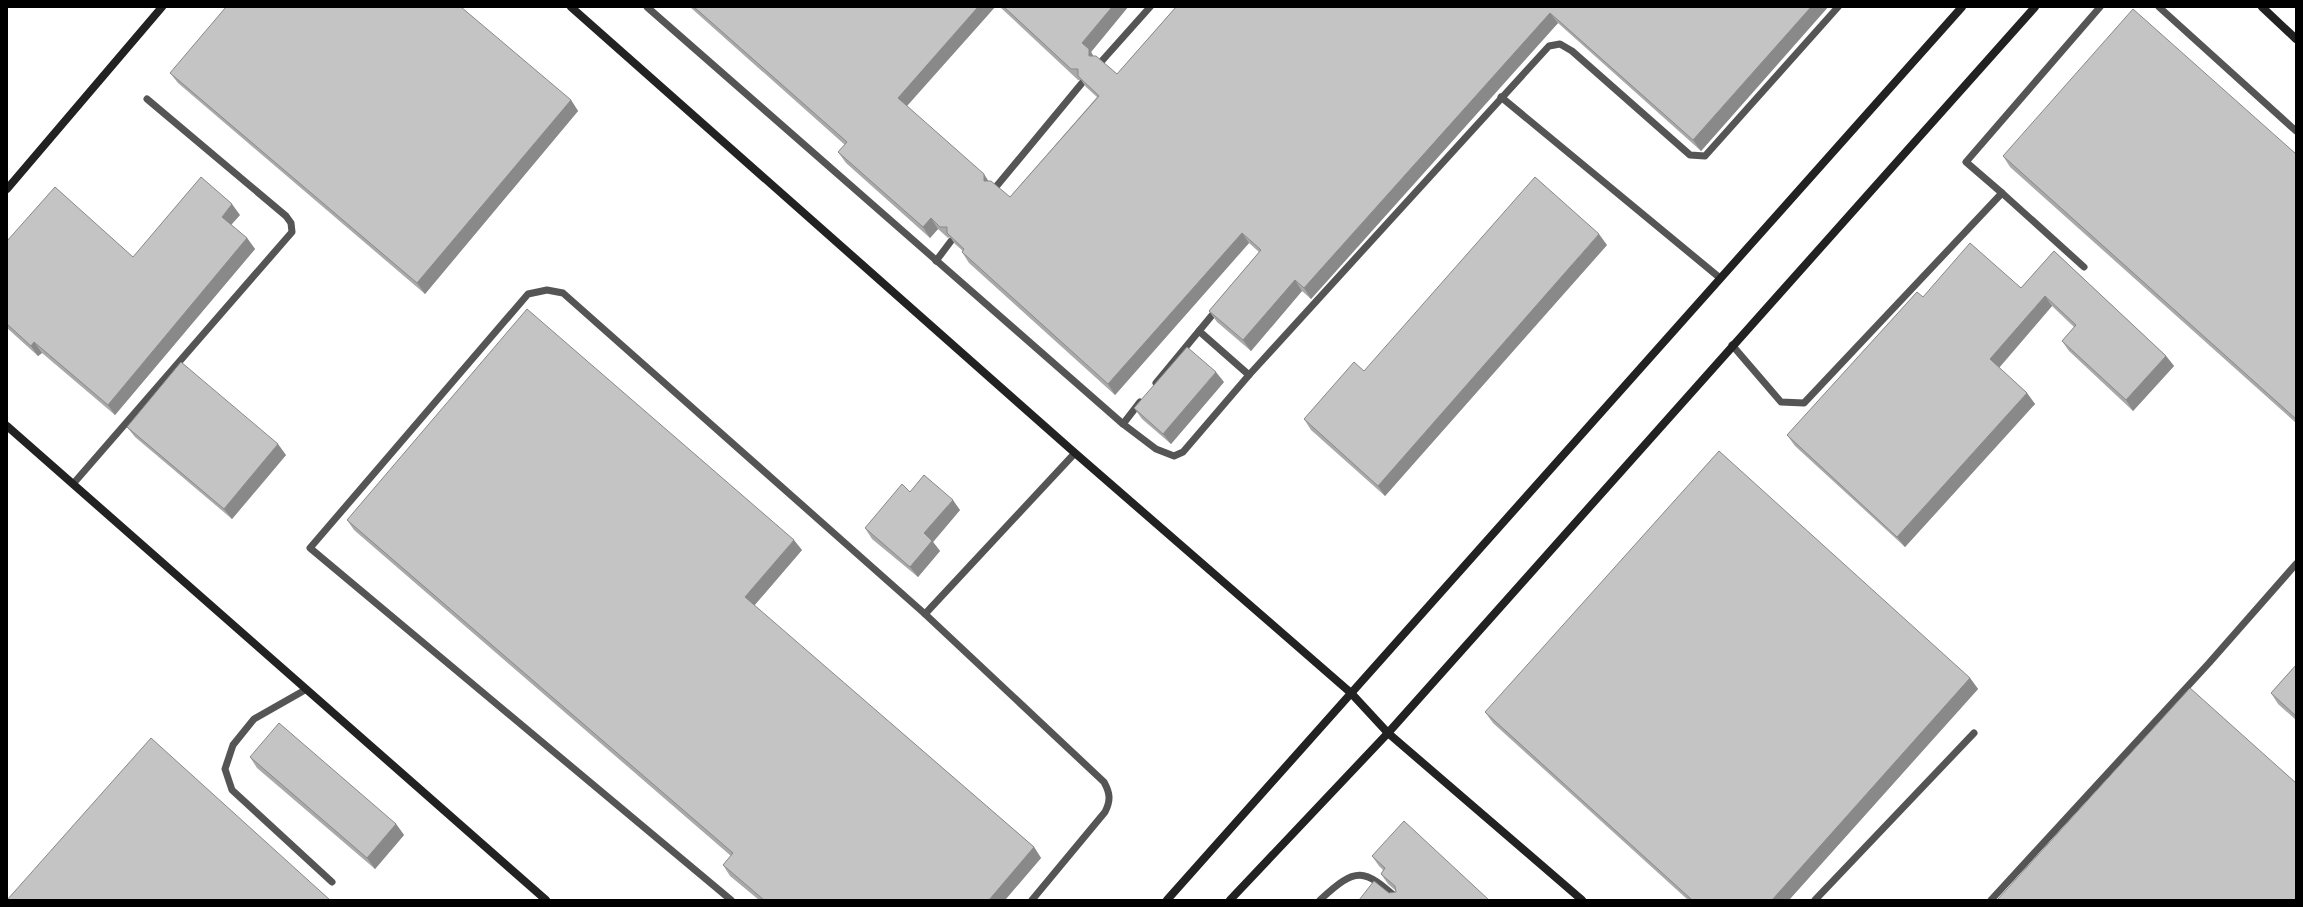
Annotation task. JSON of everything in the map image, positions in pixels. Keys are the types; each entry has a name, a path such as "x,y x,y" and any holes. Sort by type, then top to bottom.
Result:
{"street":[{"path":"7,189 162,7"},
{"path":"571,7 1075,453 1351,693 1388,732 1582,900"},
{"path":"1167,900 1962,7"},
{"path":"1230,900 1388,732 1732,344 2035,7"},
{"path":"2264,8 2296,39"},
{"path":"7,426 305,690 546,900"}],"lane":[{"path":"647,7 1122,424 1156,449 1174,456 1183,452 1249,375 1549,46 1560,44 1572,51 1690,155 1705,156 1838,7"},
{"path":"1100,63 1150,7"},
{"path":"2084,267 1966,162 2100,7"},
{"path":"2159,7 2296,131"},
{"path":"995,188 1082,83"},
{"path":"1501,97 1720,278"},
{"path":"73,484 292,232 291,223 286,216 147,99"},
{"path":"1732,344 1781,402 1804,403 2002,193"},
{"path":"936,261 952,241"},
{"path":"731,900 310,548 528,294 547,290 563,293 925,614 1094,772 1109,790 1110,802 1105,812 1032,900"},
{"path":"1122,424 1224,300"},
{"path":"1200,331 1249,375"},
{"path":"925,614 1075,453"},
{"path":"1991,900 2209,663 2296,564"},
{"path":"305,690 254,720 233,745 225,769 232,790 332,882"},
{"path":"1815,900 1974,733"},
{"path":"1320,900 1340,882 1360,874 1376,879 1399,900"}],"building":[{"path":"226,7 461,7 571,100 417,283 170,73"},
{"path":"694,7 978,7 898,98 984,174 984,181 991,181 1010,197 1099,96 1078,76 1078,69 1071,69 1004,7 1112,7 1082,43 1089,49 1089,56 1096,56 1117,74 1176,7 1811,7 1693,140 1550,13 1304,288 1295,280 1243,340 1209,311 1261,250 1242,233 1108,384 962,252 964,249 947,233 947,227 940,227 931,218 923,227 838,152 847,142"},
{"path":"2133,9 2296,154 2296,419 2003,156"},
{"path":"201,177 232,204 222,217 247,238 108,405 34,342 31,346 7,324 7,241 55,187 133,257"},
{"path":"1535,177 1599,234 1378,486 1304,419 1354,362 1364,371"},
{"path":"1970,243 2021,288 2054,251 2166,356 2126,400 2062,341 2076,325 2045,296 1990,359 2027,393 1897,537 1787,435 1917,292 1923,297"},
{"path":"527,309 794,540 745,597 1034,847 989,900 764,900 723,865 733,853 347,520"},
{"path":"1187,347 1216,372 1163,434 1134,408"},
{"path":"181,362 278,444 224,509 127,427"},
{"path":"1719,451 1970,678 1772,900 1692,900 1485,712"},
{"path":"924,475 953,500 924,533 932,541 910,567 865,528 902,484 910,492"},
{"path":"2296,665 2296,716 2271,693"},
{"path":"2190,688 2296,783 2296,900 1997,900"},
{"path":"279,723 396,824 367,858 250,757"},
{"path":"151,738 330,900 7,900"},
{"path":"1404,821 1489,900 1359,900 1374,881 1389,893 1396,892 1395,886 1381,874 1385,868 1372,856"}]}
